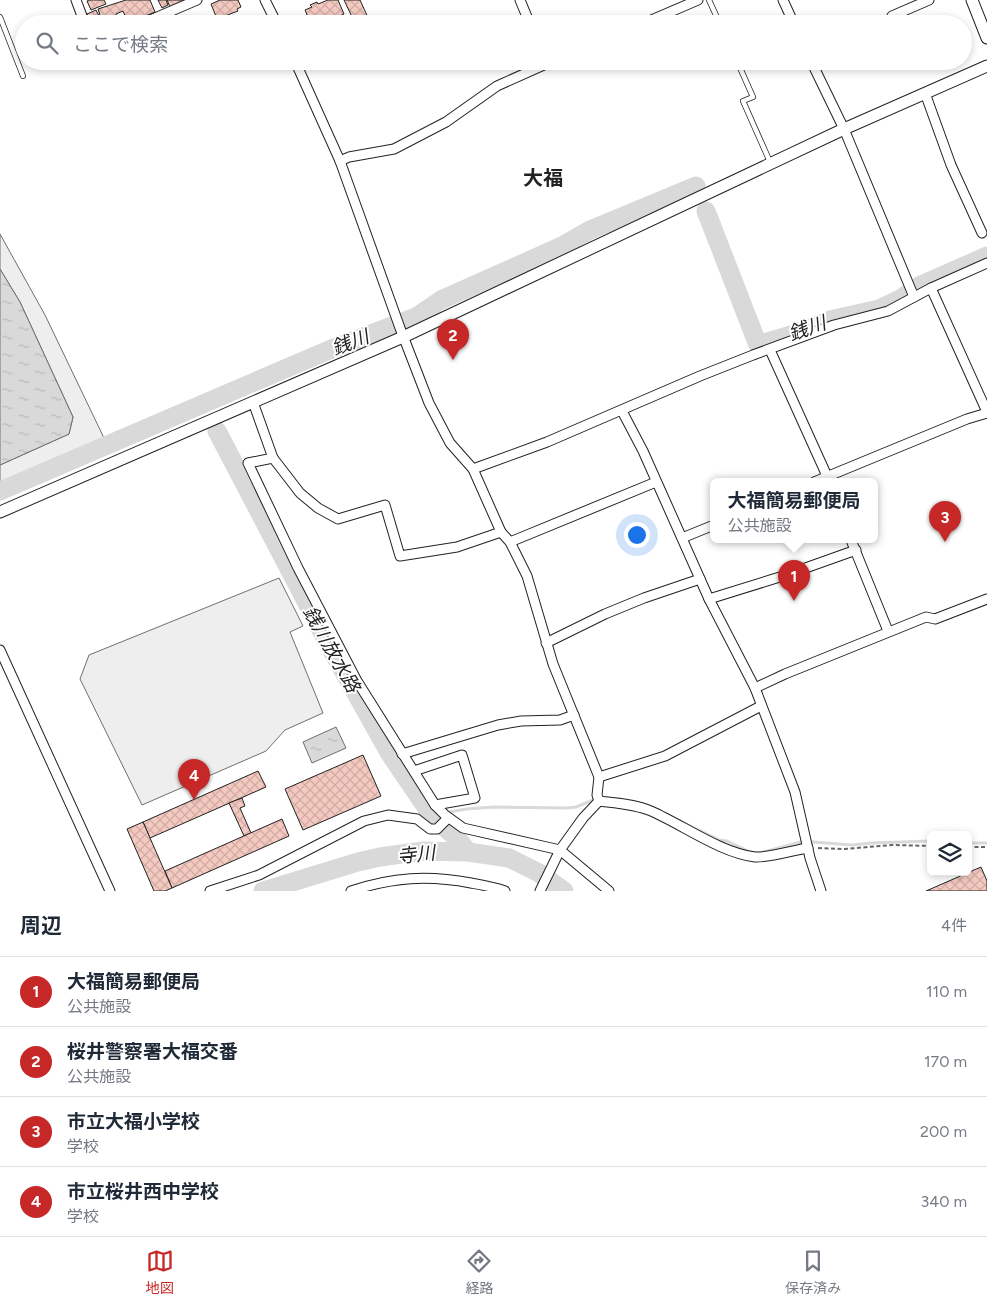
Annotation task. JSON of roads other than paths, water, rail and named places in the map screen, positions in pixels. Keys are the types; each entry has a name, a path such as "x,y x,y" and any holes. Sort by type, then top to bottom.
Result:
{"street":[{"path":"76,0 82,15"},
{"path":"162,15 197,0"},
{"path":"265,0 272,15"},
{"path":"520,0 526,15"},
{"path":"663,15 698,0"},
{"path":"783,0 790,15"},
{"path":"894,15 929,0"},
{"path":"972,0 986,32"},
{"path":"0,512 253,402 400,328 987,66"},
{"path":"299,70 340,161 429,403 450,443 473,469 501,532 510,542 527,576 544,629 546,643 599,777 598,798 558,852 540,891"},
{"path":"340,161 349,157 394,149 446,122 497,86 532,70"},
{"path":"817,70 844,129 914,297"},
{"path":"925,93 951,165 982,233"},
{"path":"473,469 512,456 622,411 700,376 834,325 888,311 931,288 987,263"},
{"path":"828,478 967,419 987,413 931,288"},
{"path":"770,350 826,478"},
{"path":"253,402 273,458 300,493 318,508 338,520 385,505 400,556 457,547 501,532"},
{"path":"622,411 643,451 709,600 755,688 795,792 821,891"},
{"path":"273,458 248,463 298,568 357,681 402,754 442,812 463,828 558,852 609,891"},
{"path":"510,542 656,482"},
{"path":"682,538 710,527"},
{"path":"852,543 888,631"},
{"path":"709,600 856,550"},
{"path":"546,643 605,614 644,598 700,579"},
{"path":"755,688 926,616 935,619 987,599"},
{"path":"0,650 110,891"},
{"path":"599,777 665,756 761,706"},
{"path":"402,754 498,725 521,721 560,720 574,715"},
{"path":"414,772 462,755 476,798 442,812"},
{"path":"598,798 650,810 742,854 758,857 808,845"},
{"path":"210,891 259,875 364,821 388,815 417,819 430,830 437,829 442,812"},
{"path":"352,891 399,879 428,878 453,880 505,891"}],"lane":[{"path":"709,0 716,15"},
{"path":"0,17 15,55"},
{"path":"21,70 23,76"},
{"path":"741,70 753,97 743,102 771,163"}],"water":[{"path":"0,269 20,302 73,417 69,434 0,465"},
{"path":"336,727 346,748 312,763 303,742"}],"waterway":[{"name":"銭川","path":"0,491 329,350 416,317 441,300 562,246 590,230 696,186"},
{"name":"銭川","path":"706,211 758,345 830,320 879,309 900,299 919,286 987,256"},
{"name":"銭川放水路","path":"217,431 329,645 390,754 428,810 437,821 456,837 468,852"},
{"path":"605,798 621,799"},
{"path":"437,821 449,812 466,809 494,807 567,808 576,807 596,799"},
{"path":"632,801 646,805"},
{"path":"678,820 719,840 727,841 750,852 759,853 801,842 852,845 927,841"},
{"path":"972,843 987,843"},
{"name":"寺川","path":"263,891 358,862 423,851 468,852 509,858 539,873 564,891"}],"place":[{"name":"桜井警察署大福交番","path":"453,360"},
{"name":"市立大福小学校","path":"945,542"},
{"name":"大福簡易郵便局","path":"794,601"},
{"name":"市立桜井西中学校","path":"194,800"}],"district":[{"name":"大福","path":"543,178"}]}
